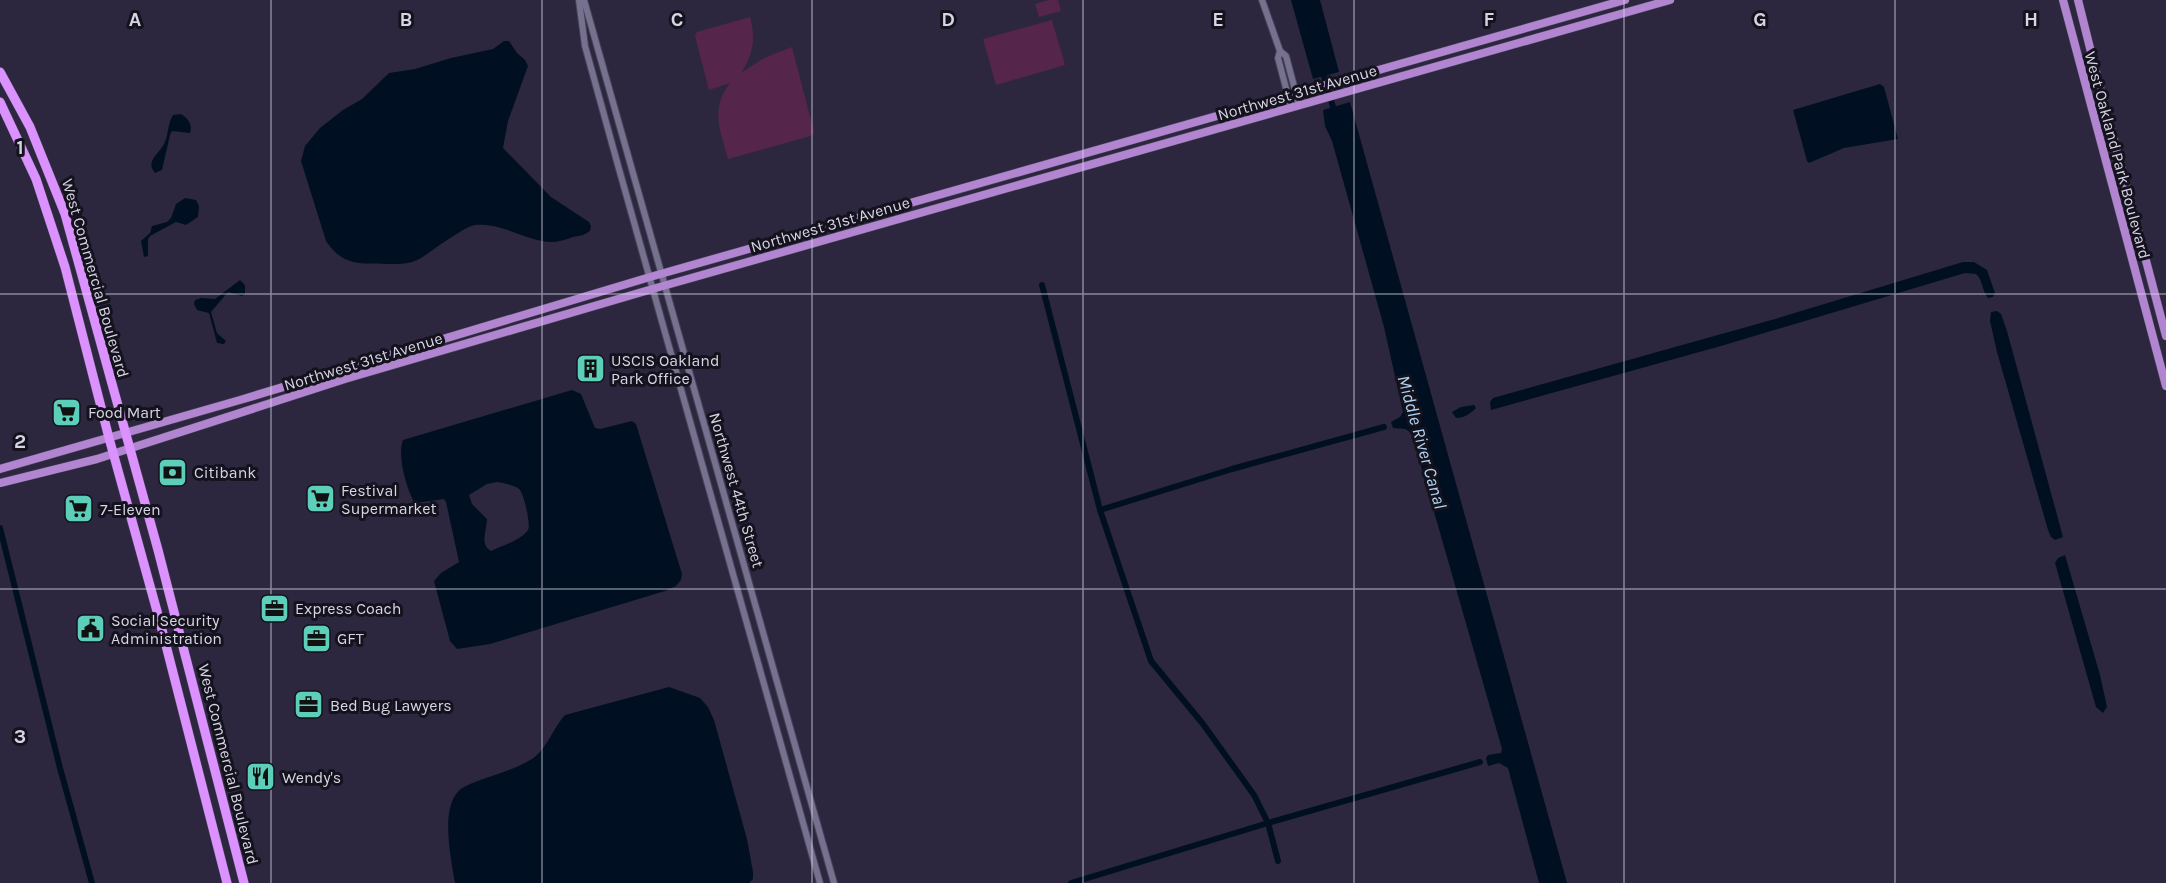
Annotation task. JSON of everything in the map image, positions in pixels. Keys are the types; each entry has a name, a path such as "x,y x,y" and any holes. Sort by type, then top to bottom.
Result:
{"highway":[{"name":"West Commercial Boulevard","path":"0,72 30,127 65,214 158,550 244,883"},
{"name":"West Commercial Boulevard","path":"0,102 36,179 65,267 227,883"}],"main road":[{"name":"Northwest 31st Avenue","path":"0,469 650,277 1625,0"},
{"name":"Northwest 31st Avenue","path":"0,483 113,453 345,379 653,289 1670,0"},
{"name":"West Oakland Park Boulevard","path":"2062,0 2166,386"},
{"name":"West Oakland Park Boulevard","path":"2078,0 2166,336"},
{"path":"2090,100 2106,113"}],"street":[{"name":"Northwest 44th Street","path":"579,0 585,46 820,883"},
{"name":"Northwest 44th Street","path":"584,0 834,883"},
{"path":"1262,0 1280,51 1286,56 1295,106"},
{"path":"681,389 694,385"}],"shaded area":[{"path":"1058,0 1061,11 1039,17 1035,4"},
{"path":"750,17 753,32 752,46 741,73 764,58 792,47 814,132 811,136 728,159 718,120 718,111 724,92 730,83 709,90 695,36 697,32"},
{"path":"1052,20 1065,65 996,85 983,39"}],"water":[{"path":"1291,0 1320,0 1339,72 1313,79"},
{"path":"504,41 509,41 528,66 508,121 503,148 551,197 589,222 590,231 555,242 535,239 496,227 475,225 456,234 410,263 363,263 340,256 326,241 301,161 305,146 320,128 362,99 389,73 415,69 493,49"},
{"path":"1880,84 1884,87 1898,139 1844,148 1809,163 1793,110"},
{"path":"1350,102 1567,883 1539,883 1508,768 1499,763 1488,766 1486,758 1488,755 1501,753 1502,749 1412,435 1405,429 1393,428 1391,422 1400,417 1403,412 1384,327 1332,141 1325,126 1323,110"},
{"path":"181,114 189,122 190,133 172,131 162,170 155,173 151,165 152,161 164,144 173,115"},
{"path":"185,198 196,200 199,206 198,217 186,225 176,222 150,236 148,256 144,257 141,241 150,233 152,226 167,222 176,204"},
{"path":"1963,262 1974,262 1987,270 1995,293 1993,297 1988,298 1976,274 1965,273 1721,346 1491,410 1490,402 1493,398 1775,319"},
{"path":"240,280 245,285 245,294 242,296 228,292 211,312 217,333 226,341 224,344 217,343 209,313 197,310 195,300 215,299"},
{"path":"1997,311 2001,314 2007,331 2063,537 2055,540 2048,530 1997,352 1990,321 1991,312"},
{"path":"572,390 581,394 595,428 600,429 632,421 636,424 682,574 681,580 676,586 665,591 490,644 457,649 450,641 434,581 441,573 459,562 446,502 444,499 415,503 403,472 401,446 403,440","holes":["497,482 519,489 523,496 529,527 521,537 491,551 484,541 487,519 472,504 469,495 487,484"]},
{"path":"1474,405 1476,408 1462,417 1456,418 1452,412 1461,407"},
{"path":"2065,555 2100,675 2107,707 2103,713 2096,707 2055,563 2058,558"},
{"path":"669,687 700,698 708,707 714,720 747,839 753,872 753,879 749,883 455,883 448,831 451,805 456,794 464,787 532,759 542,750 565,715"}],"waterway":[{"name":"Middle River Canal","path":"1322,69 1335,114"},
{"path":"1042,285 1100,510"},
{"path":"1278,861 1268,823 1254,795 1203,724 1151,661 1100,510 1232,469 1384,427"},
{"path":"0,528 60,768 92,883"},
{"path":"1071,883 1480,762"}],"place":[{"name":"USCIS Oakland Park Office","path":"590,369"},
{"name":"Food Mart","path":"67,412"},
{"name":"Citibank","path":"173,472"},
{"name":"Festival Supermarket","path":"320,499"},
{"name":"7-Eleven","path":"79,509"},
{"name":"Express Coach","path":"274,608"},
{"name":"Social Security Administration","path":"90,629"},
{"name":"GFT","path":"316,638"},
{"name":"Bed Bug Lawyers","path":"309,705"},
{"name":"Wendy's","path":"261,777"}]}
